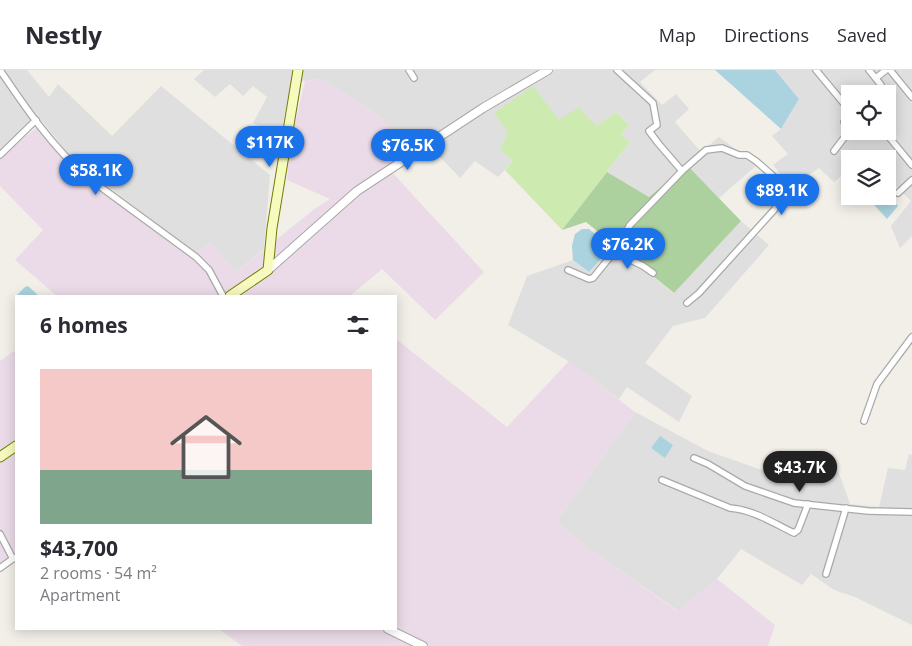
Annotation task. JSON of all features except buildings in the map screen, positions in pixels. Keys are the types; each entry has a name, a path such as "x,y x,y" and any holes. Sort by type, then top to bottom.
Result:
{"main road":[{"path":"231,295 268,270 272,228 298,70"},
{"path":"0,457 15,447"}],"street":[{"path":"0,70 36,120 73,165 196,257 209,270 223,295"},
{"path":"409,70 414,78"},
{"path":"268,270 357,191 483,108 548,70"},
{"path":"617,70 652,103 657,125 649,131 682,172"},
{"path":"816,70 841,101"},
{"path":"869,70 881,85"},
{"path":"876,78 886,70"},
{"path":"890,70 912,97"},
{"path":"0,155 36,120"},
{"path":"834,151 842,140"},
{"path":"891,140 912,165"},
{"path":"568,270 589,279 593,278 614,252 630,225 706,150 722,148 739,155 747,155 789,190"},
{"path":"898,193 912,180"},
{"path":"687,303 699,293 774,210 794,182"},
{"path":"614,252 644,266 653,273"},
{"path":"864,421 877,384 912,337"},
{"path":"694,458 745,486 794,503 868,511 912,512"},
{"path":"662,480 730,508 756,514 794,533 798,530 808,504"},
{"path":"826,574 846,508"},
{"path":"0,534 15,558 0,568"},
{"path":"390,630 423,646"}],"shaded area":[{"path":"0,70 27,70 49,97 58,84 112,136 161,86 270,175 264,249 236,272 210,243 196,253 74,161 37,115 0,149"},
{"path":"204,70 655,70 640,82 662,105 676,94 689,109 675,122 701,152 719,137 757,165 719,198 687,165 649,197 607,172 630,142 621,136 629,125 616,112 596,126 559,120 508,132 513,161 498,177 475,161 460,178 426,142 412,150 375,113 321,79 292,80 280,138 253,123 267,97 253,86 243,96 230,84 215,97 194,79"},
{"path":"775,70 912,70 912,236 900,248 891,226 911,201 896,185 896,150 841,150 841,176 834,182 819,168 797,183 788,183 773,165 788,154 772,136 781,129 799,99"},
{"path":"321,79 375,113 412,150 389,169 484,272 435,320 382,269 351,295 56,295 15,260 43,230 0,186 0,158 37,127 72,168 88,182 189,257 210,243 236,272 317,207 330,199 287,180 290,144 305,81"},
{"path":"741,221 769,245 705,318 673,326 645,363 692,396 679,422 627,387 619,399 568,361 508,325 527,276 573,260 589,272 616,246 673,293"},
{"path":"397,340 507,427 569,361 635,412 556,522 589,549 677,611 717,579 775,625 768,646 242,646 220,630 397,630"},
{"path":"15,352 15,556 0,566 0,361"},
{"path":"635,412 708,451 776,475 803,453 839,473 850,504 879,507 888,468 905,470 909,454 912,455 912,625 855,597 834,590 811,574 802,585 741,549 717,579 678,611 589,549 556,522"}],"green space":[{"path":"533,86 559,120 579,107 596,126 616,112 629,125 621,135 630,142 562,230 505,170 513,161 500,150 508,132 494,113"},
{"path":"687,165 741,221 674,293 586,222 562,230 607,172 649,197"}],"water":[{"path":"715,70 775,70 799,99 781,129"},
{"path":"896,203 898,206 887,219 874,205 896,205"},
{"path":"582,229 589,229 607,244 606,254 589,272 573,260 572,246 575,234"},
{"path":"28,286 38,295 17,295"},
{"path":"660,436 673,445 665,458 651,448"}]}
